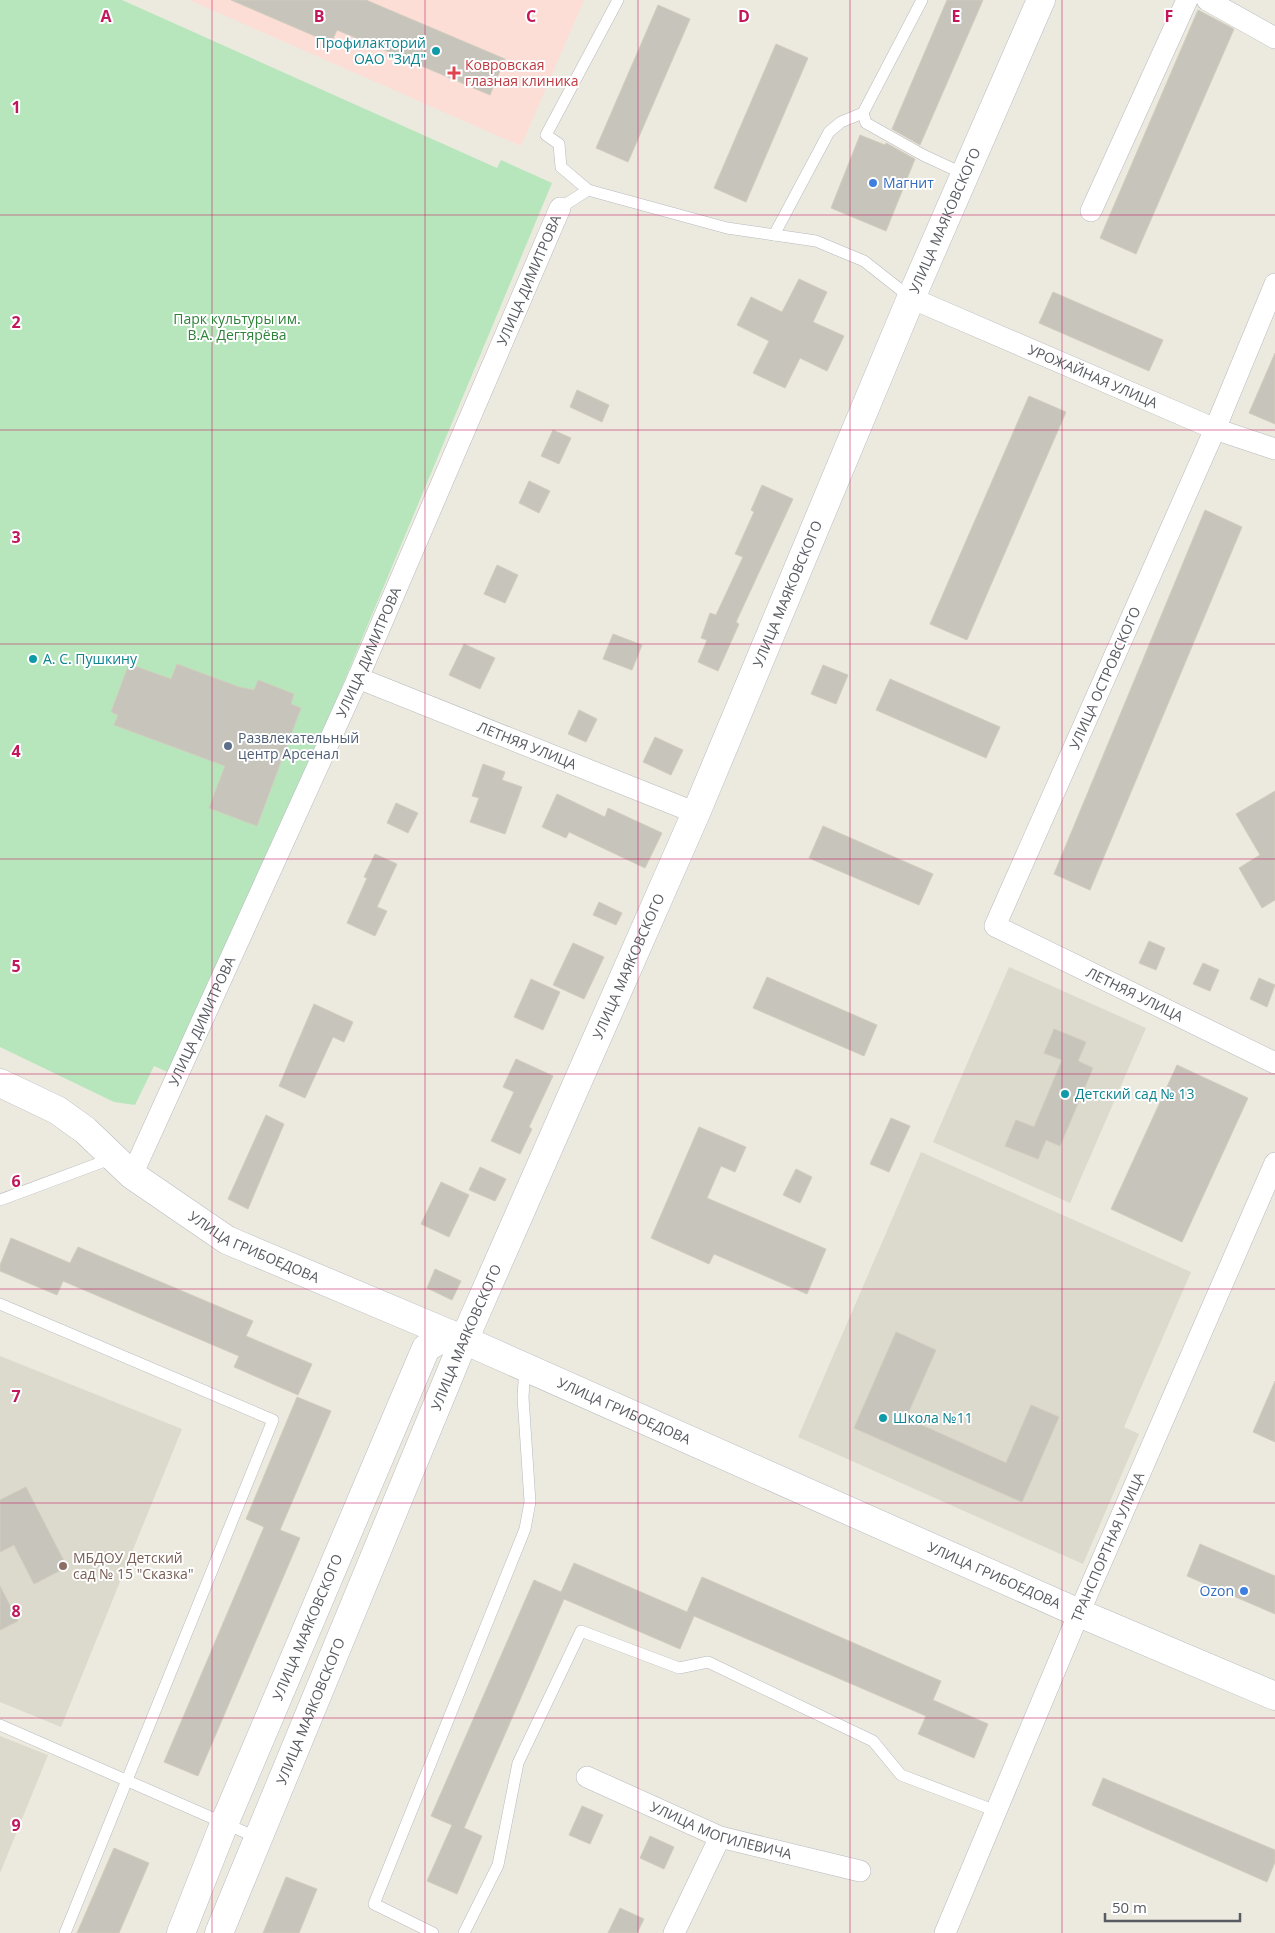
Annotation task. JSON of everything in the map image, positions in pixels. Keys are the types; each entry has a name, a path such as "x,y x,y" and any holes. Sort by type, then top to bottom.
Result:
{"street":[{"name":"УЛИЦА МАЯКОВСКОГО","path":"218,1933 258,1838 457,1337 696,814 911,298 1041,0"},
{"path":"1091,211 1187,0"},
{"path":"1206,0 1275,38"},
{"name":"УЛИЦА ДИМИТРОВА","path":"123,1166 358,678 560,208"},
{"name":"УЛИЦА ОСТРОВСКОГО","path":"995,926 1215,429 1275,284"},
{"name":"УРОЖАЙНАЯ УЛИЦА","path":"911,298 1215,429 1275,449"},
{"name":"ЛЕТНЯЯ УЛИЦА","path":"358,678 696,814"},
{"name":"ЛЕТНЯЯ УЛИЦА","path":"995,926 1275,1063"},
{"name":"УЛИЦА ГРИБОЕДОВА","path":"0,1083 57,1110 85,1130 123,1166 227,1240 457,1337 1079,1613 1275,1696"},
{"name":"ТРАНСПОРТНАЯ УЛИЦА","path":"945,1933 1079,1613 1275,1163"},
{"name":"УЛИЦА МАЯКОВСКОГО","path":"181,1933 224,1824 426,1348 457,1337"},
{"name":"УЛИЦА МОГИЛЕВИЧА","path":"587,1777 720,1837 860,1871"},
{"path":"674,1933 720,1837"}],"lane":[{"path":"618,0 546,135 559,144 561,167 588,190 727,228 816,241 864,261 911,298"},
{"path":"922,0 864,112 866,123 923,155 966,175"},
{"path":"774,235 829,132 841,122 864,112"},
{"path":"560,208 588,190"},
{"path":"0,1200 123,1166"},
{"path":"0,1304 273,1420 128,1782 65,1933"},
{"path":"433,1933 374,1904 525,1529 530,1502 524,1397 525,1367"},
{"path":"464,1933 498,1865 518,1763 581,1631 679,1668 708,1662 873,1741 901,1775 996,1812"},
{"path":"0,1725 258,1838"}],"shaded area":[{"name":"Ковровская глазная клиника","path":"189,0 584,0 521,146"},
{"path":"1009,967 1146,1028 1070,1203 933,1142"},
{"path":"921,1152 1191,1272 1124,1427 1139,1434 1083,1564 798,1437"},
{"name":"МБДОУ Детский сад № 15 \"Сказка\"","path":"0,1356 182,1429 61,1727 0,1702"},
{"path":"0,1736 48,1755 0,1873"}],"green space":[{"name":"Парк культуры им. В.А. Дегтярёва","path":"0,0 122,0 497,168 501,160 552,183 341,689 172,1074 154,1066 135,1105 114,1102 0,1047"}],"building":[{"name":"Профилакторий ОАО \"ЗиД\"","path":"231,0 366,0 505,59 490,95 337,30 331,43"},
{"path":"947,0 983,0 920,145 892,129"},
{"path":"658,5 690,19 628,162 596,148"},
{"path":"1198,10 1234,29 1136,254 1100,238"},
{"path":"776,44 808,58 746,202 714,188"},
{"name":"Магнит","path":"860,135 885,145 886,143 915,159 886,231 831,208"},
{"path":"799,279 827,292 813,322 844,336 827,371 800,358 785,388 753,373 769,341 737,325 751,297 782,312"},
{"path":"1053,292 1163,340 1149,371 1039,323"},
{"path":"1275,353 1275,424 1249,413"},
{"path":"577,390 609,405 602,422 570,407"},
{"path":"1029,396 1066,412 967,640 930,624"},
{"path":"553,430 571,438 559,464 541,456"},
{"path":"529,481 550,491 539,513 519,503"},
{"path":"762,485 793,499 736,622 739,624 718,671 698,662 707,640 701,638 710,613 716,615 743,557 735,554 754,512 751,510"},
{"path":"1205,510 1242,527 1090,890 1054,874"},
{"path":"497,565 518,575 505,603 484,594"},
{"path":"613,634 642,645 632,670 603,659"},
{"path":"464,644 495,658 480,689 449,675"},
{"name":"Развлекательный центр Арсенал","path":"129,664 171,679 177,664 239,687 254,690 258,680 294,694 291,704 301,708 257,826 209,808 225,766 114,725 118,715 111,712"},
{"path":"823,665 848,675 836,704 811,694"},
{"path":"890,679 1000,727 986,758 876,710"},
{"path":"579,710 597,719 586,742 568,734"},
{"path":"655,737 683,750 671,775 643,762"},
{"path":"483,764 505,772 502,780 522,787 505,834 470,822 479,798 472,796"},
{"path":"1275,791 1275,900 1262,908 1239,868 1260,855 1236,814"},
{"path":"557,794 605,817 608,808 662,833 645,868 569,832 566,838 542,827"},
{"path":"396,803 418,813 408,833 387,823"},
{"path":"823,826 933,874 919,905 809,858"},
{"path":"375,854 397,864 377,907 387,911 375,936 347,923 367,878 364,877"},
{"path":"599,902 622,913 616,925 593,915"},
{"path":"1149,941 1165,948 1156,970 1139,963"},
{"path":"573,943 604,957 584,999 553,985"},
{"path":"1203,963 1219,970 1210,991 1193,984"},
{"path":"767,977 877,1025 864,1056 753,1008"},
{"path":"1259,978 1275,985 1267,1007 1250,999"},
{"path":"531,979 560,992 543,1030 514,1017"},
{"path":"314,1004 353,1022 344,1042 333,1037 305,1098 279,1086"},
{"name":"Детский сад № 13","path":"1054,1029 1086,1042 1078,1061 1093,1068 1060,1146 1046,1140 1038,1159 1005,1146 1016,1120 1034,1127 1062,1060 1044,1053"},
{"path":"516,1059 553,1076 529,1127 532,1129 520,1154 491,1141 514,1092 503,1087"},
{"path":"1177,1065 1248,1098 1182,1242 1111,1209"},
{"path":"266,1115 284,1124 248,1209 228,1199"},
{"path":"891,1118 910,1126 889,1172 870,1164"},
{"path":"699,1127 746,1147 735,1172 721,1166 707,1198 826,1249 807,1294 714,1254 709,1264 651,1238"},
{"path":"480,1167 506,1179 495,1201 469,1190"},
{"path":"796,1169 812,1177 800,1203 783,1195"},
{"path":"441,1182 469,1195 449,1237 421,1224"},
{"path":"11,1238 70,1263 78,1247 253,1321 246,1336 312,1364 298,1395 234,1367 239,1356 63,1281 57,1295 0,1271 0,1265"},
{"path":"435,1269 461,1281 452,1300 427,1288"},
{"name":"Школа №11","path":"896,1332 936,1350 906,1418 1006,1463 1031,1405 1059,1417 1022,1502 854,1428"},
{"path":"1275,1381 1275,1442 1253,1432"},
{"path":"297,1397 331,1411 280,1530 300,1538 198,1776 164,1762 264,1527 246,1519"},
{"path":"26,1487 67,1567 34,1584 14,1545 0,1552 0,1500"},
{"path":"1200,1544 1275,1576 1275,1614 1187,1576"},
{"path":"574,1563 687,1612 702,1577 941,1681 933,1700 988,1724 974,1758 918,1734 926,1716 694,1616 680,1649 564,1599 464,1828 482,1836 457,1894 427,1881 452,1825 431,1816 534,1580 561,1592"},
{"path":"0,1586 18,1621 0,1630"},
{"path":"1103,1778 1275,1850 1275,1862 1267,1882 1092,1805"},
{"path":"582,1806 603,1815 590,1844 569,1835"},
{"path":"650,1836 674,1847 664,1869 640,1858"},
{"path":"114,1848 149,1863 119,1933 77,1933"},
{"path":"286,1877 317,1889 299,1933 263,1933"},
{"path":"620,1908 644,1919 637,1933 608,1933"}],"place":[{"name":"Профилакторий ОАО \"ЗиД\"","path":"436,51"},
{"name":"Ковровская глазная клиника","path":"454,73"},
{"name":"Магнит","path":"873,183"},
{"name":"А. С. Пушкину","path":"33,659"},
{"name":"Развлекательный центр Арсенал","path":"228,746"},
{"name":"Детский сад № 13","path":"1065,1094"},
{"name":"Школа №11","path":"883,1418"},
{"name":"МБДОУ Детский сад № 15 \"Сказка\"","path":"63,1566"},
{"name":"Ozon","path":"1244,1591"}]}
